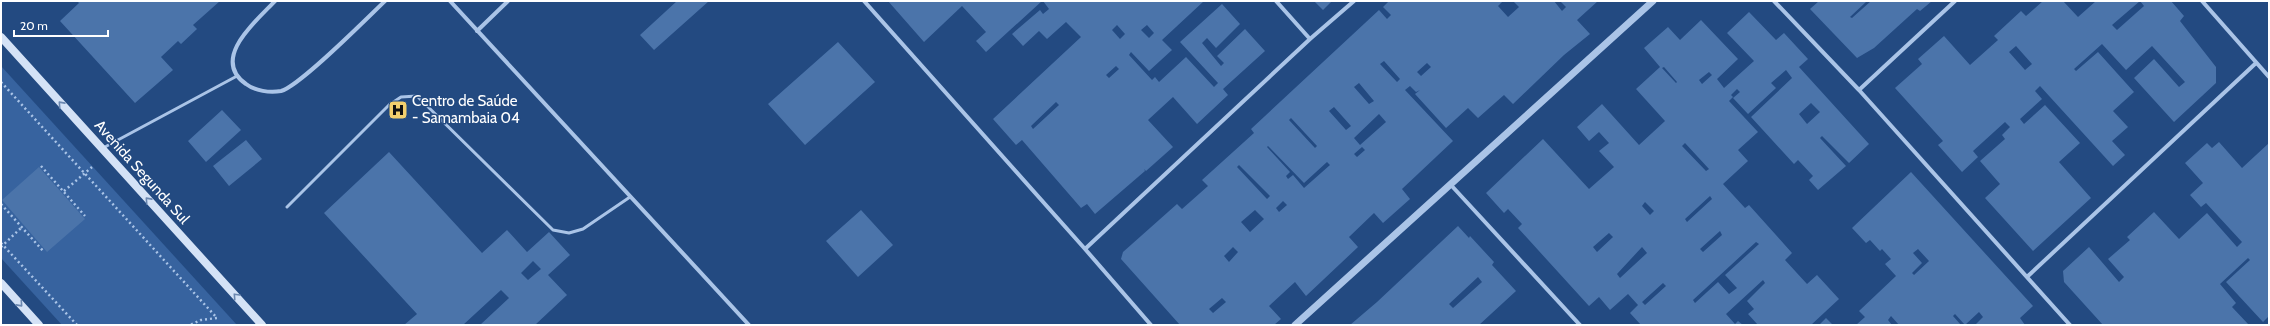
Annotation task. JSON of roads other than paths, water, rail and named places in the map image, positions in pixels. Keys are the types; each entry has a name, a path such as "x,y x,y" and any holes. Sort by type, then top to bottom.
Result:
{"main road":[{"name":"Avenida Segunda Sul","path":"1,37 262,325"},
{"path":"1,283 39,325"}],"street":[{"path":"276,1 236,44 233,54 232,66 237,76 247,85 264,92 282,90 303,76 385,1"},
{"path":"450,1 476,31 749,325"},
{"path":"476,31 508,1"},
{"path":"864,1 1151,325"},
{"path":"1276,1 1310,38"},
{"path":"1085,249 1310,38 1354,1"},
{"path":"1294,325 1653,1"},
{"path":"1774,1 1859,90 2028,276 2070,325"},
{"path":"1859,90 1955,1"},
{"path":"2202,1 2269,77"},
{"path":"2028,276 2256,63"},
{"path":"1449,184 1580,325"}],"lane":[{"path":"102,149 237,76"},
{"path":"287,208 389,105 401,97 417,96 553,230 568,233 583,229 630,197"}],"place":[{"name":"Centro de Saúde - Samambaia 04","path":"398,110"}]}
